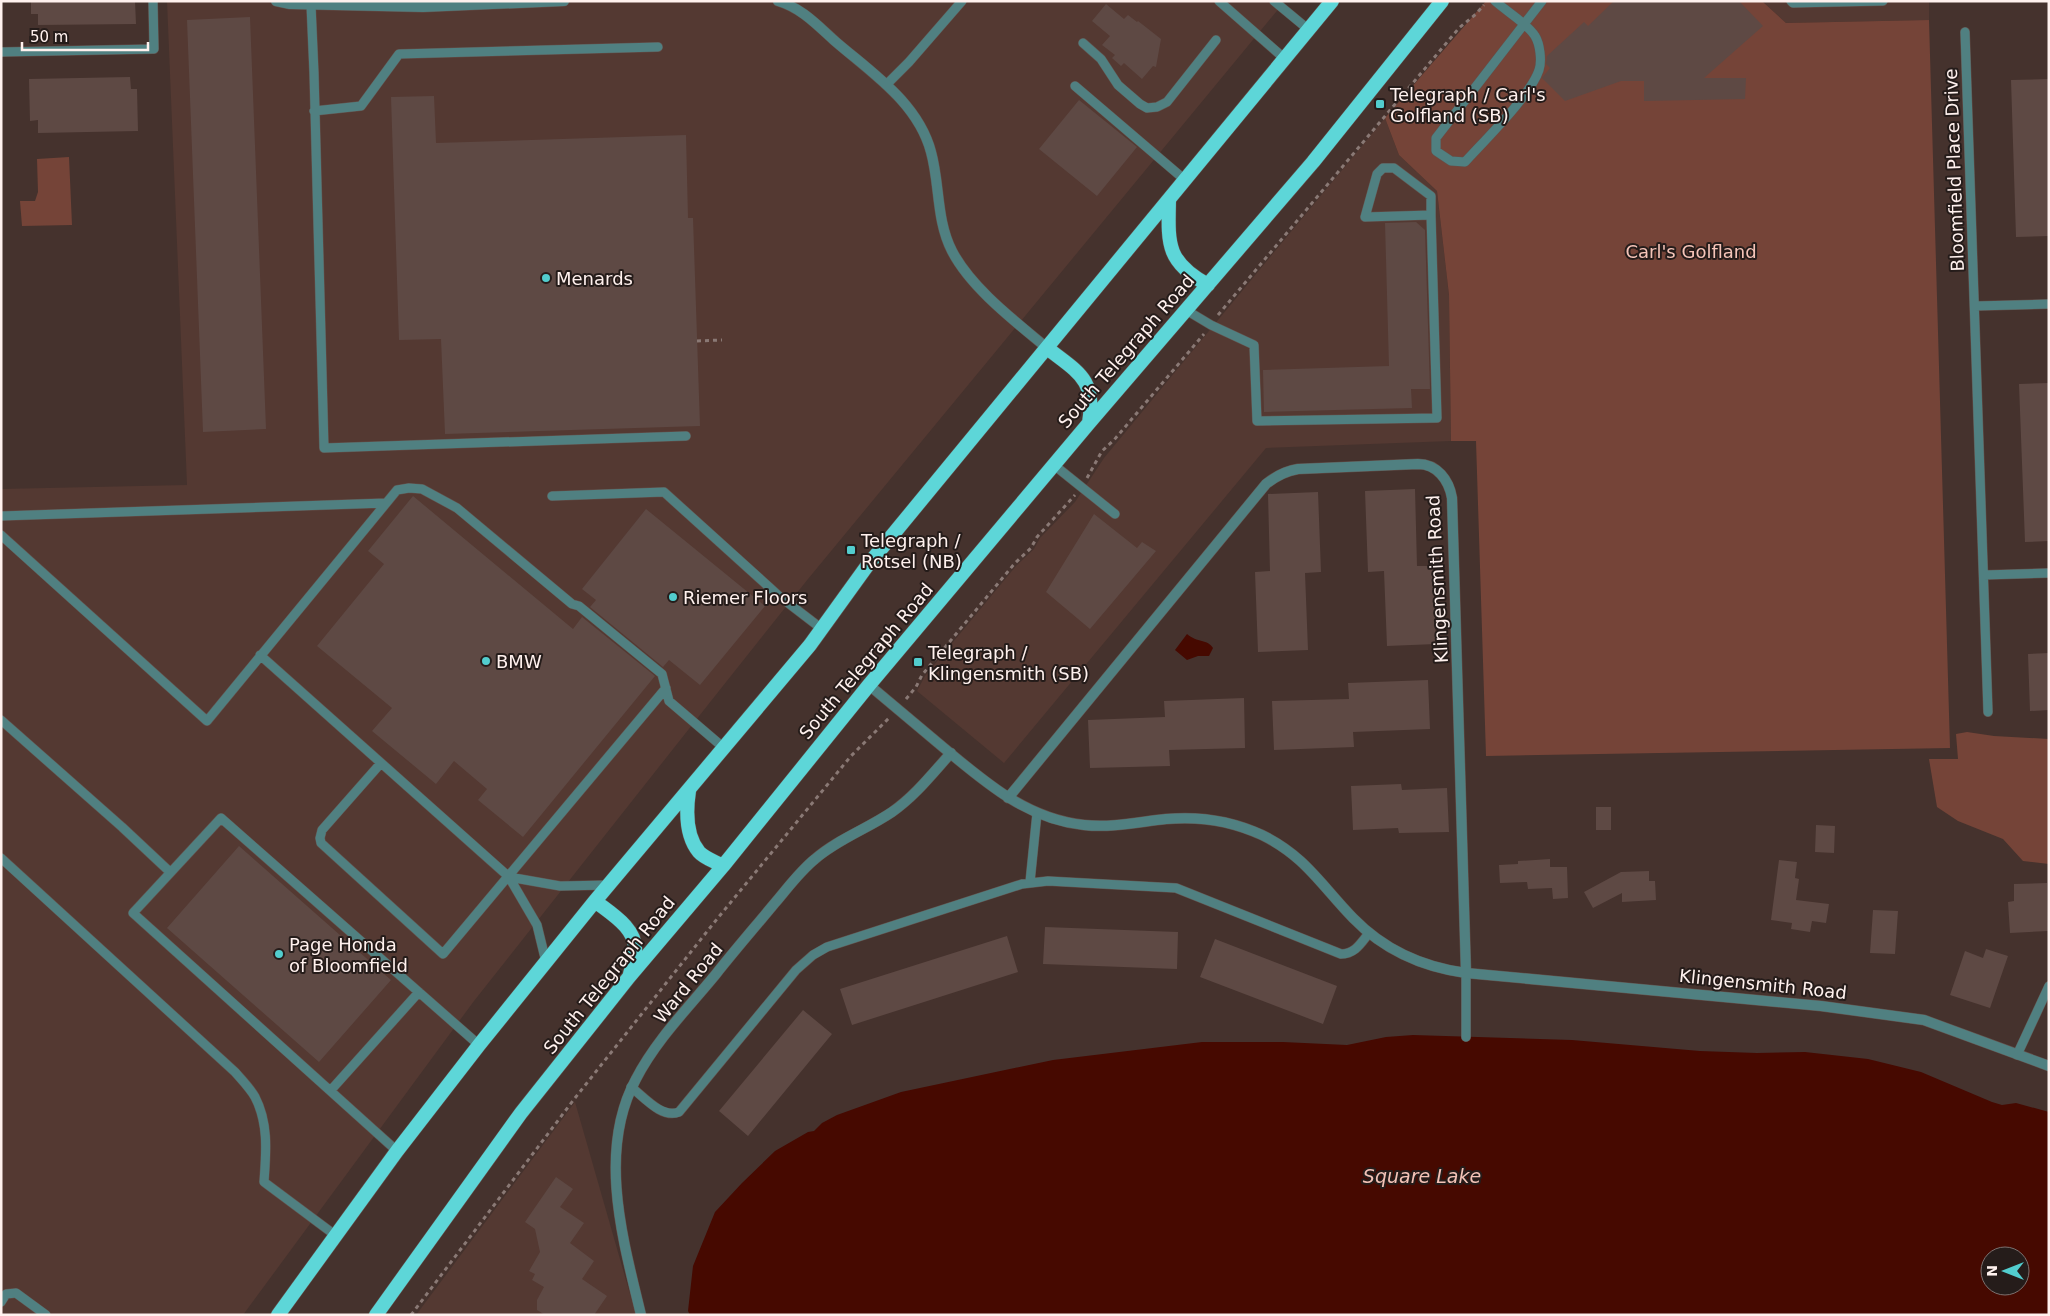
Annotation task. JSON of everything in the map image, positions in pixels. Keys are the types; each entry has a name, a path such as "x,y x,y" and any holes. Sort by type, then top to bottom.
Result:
{"highway":[{"path":"278,1315 397,1151 479,1045 608,885 822,629 867,566 1332,1"},
{"name":"South Telegraph Road","path":"376,1315 521,1113 629,977 723,866 869,685 1089,423 1313,162 1442,1"},
{"path":"1169,200 1168,235 1172,251 1180,265 1192,276 1208,284"},
{"path":"1048,348 1085,379 1090,390 1091,411 1089,423"},
{"path":"689,790 686,806 687,823 692,838 699,853 723,866"},
{"path":"595,901 626,926 632,937 635,949 629,977"}],"street":[{"path":"276,1 311,5 423,7 564,1"},
{"path":"778,1 790,5 809,17 887,84 917,121 931,150 938,202 952,252 978,287 1048,348"},
{"name":"Klingensmith Road","path":"1008,798 1266,484 1273,478 1298,469 1418,464 1429,466 1444,477 1452,498 1466,973"},
{"name":"Klingensmith Road","path":"869,685 951,754 1008,798 1036,813 1065,822 1084,825 1110,826 1165,819 1194,818 1226,823 1250,830 1278,844 1306,865 1352,917 1369,933 1390,948 1412,959 1436,967 1466,973 1802,1004 1924,1020 2049,1066"},
{"name":"Ward Road","path":"641,1315 625,1239 616,1171 617,1136 620,1118 631,1088 643,1066 659,1044 802,872 827,850 903,804 951,754"}],"lane":[{"path":"1,52 154,49 153,1"},
{"path":"887,84 909,62 962,1"},
{"path":"1219,1 1285,59"},
{"path":"1274,1 1309,30"},
{"path":"1494,1 1523,24 1536,36 1540,50 1540,69 1524,95 1464,162 1450,161 1436,151 1436,138 1523,24 1542,1"},
{"path":"1791,1 1793,3 1883,1"},
{"path":"311,5 324,448 686,436"},
{"name":"Bloomfield Place Drive","path":"1965,32 1988,712"},
{"path":"1083,43 1101,59 1118,86 1147,108 1157,107 1167,102 1216,40"},
{"path":"314,111 361,106 399,54 658,47"},
{"path":"1075,86 1185,180"},
{"path":"1186,310 1211,325 1254,345 1257,421 1437,418 1431,196 1394,168 1383,168 1377,174 1365,217 1431,215"},
{"path":"1974,306 2049,304"},
{"path":"1054,465 1115,514"},
{"path":"1,535 207,721 397,490 422,489 457,508 572,604 579,606 662,674 669,701 724,748"},
{"path":"552,496 664,492 779,596 822,629"},
{"path":"1,516 386,503"},
{"path":"1984,575 2049,573"},
{"path":"260,655 509,877 537,925 546,962"},
{"path":"381,763 322,830 321,843 444,954 666,688"},
{"path":"1,720 170,872"},
{"path":"1030,882 1036,813"},
{"path":"397,1151 133,913 221,818 479,1045"},
{"path":"1,858 235,1072 254,1095 262,1114 266,1136 264,1182 335,1235"},
{"path":"509,877 560,886 608,885"},
{"path":"631,1088 664,1113 673,1114 679,1112 796,970 812,955 827,947 1030,882 1048,881 1176,888 1341,954 1350,953 1355,950 1369,933"},
{"path":"1466,973 1466,1037"},
{"path":"2017,1055 2049,986"},
{"path":"331,1090 419,992"},
{"path":"1,1302 6,1294 16,1293 46,1315"}],"path":[{"path":"1220,312 1459,28 1482,6"},
{"path":"697,341 722,340"},
{"path":"1090,474 1102,451 1114,440 1200,340"},
{"path":"910,695 922,675 1015,562 1032,548 1037,537 1074,497"},
{"path":"411,1315 575,1098 717,919 851,756 871,734 882,726"}],"shaded area":[{"path":"167,1 1285,1 808,579 711,701 474,1001 243,1315 1,1315 1,489 187,485"},
{"path":"1762,1 1929,1 1929,20 1786,23"},
{"path":"1385,118 1399,155 1437,191 1449,295 1451,441 1266,448 1004,763 917,691 925,676 1016,566 1034,549 1040,538 1075,502 1104,458"},
{"path":"575,1102 636,1315 416,1315"}],"green space":[{"name":"Carl's Golfland","path":"1486,1 1762,1 1786,23 1929,20 1950,748 1486,756 1476,441 1451,441 1449,295 1437,191 1399,155 1385,118"},
{"path":"69,157 72,225 22,226 20,201 35,201 38,192 37,159"},
{"path":"1967,732 1994,736 2049,739 2049,864 2023,861 2003,839 1958,821 1937,807 1929,759 1958,759 1956,734"}],"water":[{"path":"1187,634 1211,645 1213,648 1209,656 1198,656 1187,660 1175,650"},
{"name":"Square Lake","path":"1413,1035 1572,1040 1700,1051 1805,1052 1868,1059 1921,1072 1992,1102 2002,1105 2016,1103 2049,1112 2049,1315 690,1315 688,1311 693,1266 715,1212 775,1151 808,1132 814,1131 822,1123 837,1115 901,1092 1053,1060 1202,1042 1283,1042 1347,1045 1386,1037"}],"building":[{"path":"31,1 135,1 136,24 38,25 38,14 31,14"},
{"path":"1614,1 1739,1 1763,26 1704,78 1746,78 1745,99 1644,101 1644,81 1621,81 1565,101 1542,78 1550,68 1546,64 1547,56 1584,22 1588,26"},
{"path":"1106,4 1124,19 1128,15 1161,39 1156,67 1153,66 1142,79 1124,63 1121,66 1112,58 1115,55 1102,45 1110,36 1092,21"},
{"path":"250,17 266,429 203,432 187,20"},
{"path":"130,77 131,89 137,89 138,131 38,133 38,120 30,121 29,79"},
{"path":"2049,79 2049,236 2016,237 2011,80"},
{"name":"Menards","path":"434,96 436,143 686,135 688,218 693,218 700,426 445,434 441,339 399,340 391,97"},
{"path":"1079,100 1137,147 1097,196 1039,149"},
{"path":"1416,222 1425,230 1430,389 1411,389 1412,408 1264,412 1263,370 1389,366 1385,223"},
{"path":"2049,383 2049,541 2025,542 2019,384"},
{"path":"1415,489 1417,566 1433,566 1436,644 1387,646 1384,571 1368,572 1365,491"},
{"path":"1318,492 1321,572 1305,573 1308,650 1258,652 1255,572 1270,571 1268,494"},
{"name":"BMW","path":"413,496 573,629 582,617 655,676 523,837 478,800 487,789 454,761 436,784 372,731 392,708 317,646 384,564 368,551"},
{"name":"Riemer Floors","path":"646,509 765,606 700,685 669,660 663,667 590,607 596,600 582,589"},
{"path":"1094,514 1137,548 1142,542 1156,551 1090,629 1046,592"},
{"path":"2049,653 2049,710 2030,711 2028,654"},
{"path":"1428,680 1430,729 1353,732 1354,747 1274,750 1272,701 1349,699 1348,683"},
{"path":"1244,698 1245,748 1169,750 1170,766 1090,768 1088,720 1165,717 1164,701"},
{"path":"1401,784 1402,790 1447,788 1449,832 1399,833 1398,828 1353,830 1351,786"},
{"path":"1596,807 1611,807 1611,830 1596,830"},
{"path":"1816,825 1835,826 1834,853 1815,852"},
{"name":"Page Honda of Bloomfield","path":"239,846 391,980 319,1062 167,928"},
{"path":"1550,859 1550,867 1567,867 1568,898 1553,899 1552,888 1528,889 1527,882 1500,883 1499,865 1518,864 1518,861"},
{"path":"1779,860 1797,862 1795,878 1799,879 1796,900 1829,904 1826,923 1812,921 1810,932 1791,929 1792,923 1771,920"},
{"path":"1649,871 1649,881 1655,881 1656,900 1622,902 1622,893 1593,908 1584,892 1621,872"},
{"path":"2047,883 2048,931 2010,933 2008,902 2014,901 2014,884"},
{"path":"1873,910 1898,911 1895,954 1870,953"},
{"path":"1045,927 1178,932 1177,969 1043,964"},
{"path":"1007,936 1018,972 852,1025 840,989"},
{"path":"1215,939 1337,986 1323,1024 1200,977"},
{"path":"1986,949 2008,956 1990,1008 1950,995 1965,951 1983,958"},
{"path":"803,1010 832,1034 748,1136 719,1111"},
{"path":"556,1177 573,1189 560,1207 584,1223 570,1243 594,1261 582,1279 607,1296 594,1315 545,1315 537,1310 537,1300 544,1287 532,1280 535,1274 529,1271 540,1252 535,1229 525,1222"}],"place":[{"name":"Telegraph / Carl's Golfland (SB)","path":"1380,104"},
{"name":"Menards","path":"546,278"},
{"name":"Telegraph / Rotsel (NB)","path":"851,550"},
{"name":"Riemer Floors","path":"673,597"},
{"name":"BMW","path":"486,661"},
{"name":"Telegraph / Klingensmith (SB)","path":"918,662"},
{"name":"Page Honda of Bloomfield","path":"279,954"}]}
